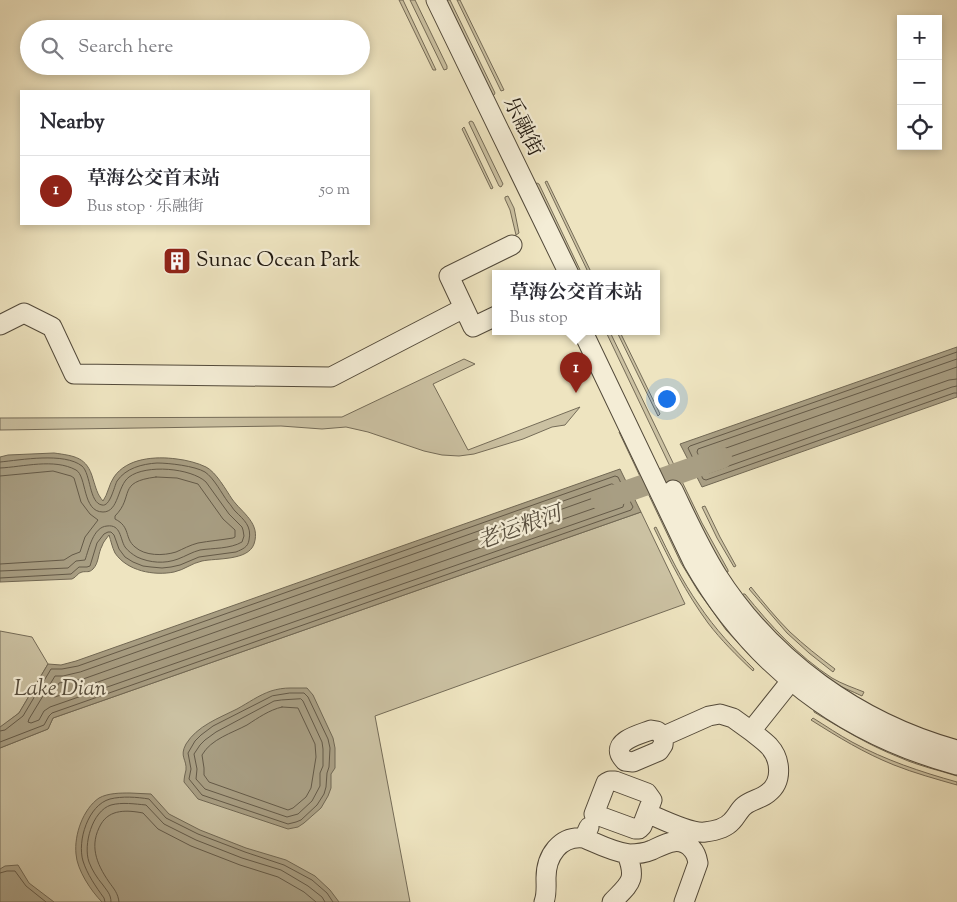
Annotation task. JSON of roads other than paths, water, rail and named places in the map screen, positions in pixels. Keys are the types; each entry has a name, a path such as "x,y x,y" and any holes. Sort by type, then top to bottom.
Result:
{"street":[{"name":"乐融街","path":"422,0 553,270"},
{"name":"乐融街","path":"436,0 567,270"},
{"path":"492,318 473,327 448,276 512,245"},
{"path":"1,323 24,313 52,327 74,374 331,377 464,308"},
{"path":"584,335 642,441 676,511 731,595 782,652 796,675 835,713 860,727 911,750 957,765"},
{"path":"597,335 642,441"},
{"path":"751,731 796,675"},
{"path":"796,675 866,714 916,737 957,750"},
{"path":"647,813 694,832 703,833 716,830 727,826 733,821 740,809 770,792 778,778 778,762 769,746 732,718 720,714 709,716 664,736"},
{"path":"584,838 606,783 615,781 648,793 652,800 642,826 639,829 634,829 594,814"},
{"path":"544,902 547,888 546,870 555,849 567,840 576,837 584,838 606,848 627,854 650,851 670,842 682,842 689,846 698,858 698,863 684,902"},
{"path":"612,902 632,877 627,854"}],"water":[{"path":"957,347 957,397 702,487 680,444"},
{"path":"54,453 68,455 84,462 103,501 114,477 126,466 134,462 151,458 169,458 188,461 210,469 253,524 255,530 254,544 251,549 239,556 202,561 178,571 158,573 142,571 126,564 115,553 109,535 93,569 80,573 72,579 0,582 0,457"},
{"name":"Lake Dian","path":"620,469 641,512 53,718 48,729 0,748 0,727 19,713 48,664 61,665 76,661"},
{"path":"283,688 307,688 313,695 333,738 335,748 335,768 331,774 331,788 321,808 298,827 288,829 198,799 184,782 186,766 183,755 186,744 196,732 209,723 271,691"},
{"path":"110,794 151,794 169,814 200,830 246,848 286,860 315,876 330,890 339,902 102,902 89,886 79,867 76,854 78,831 88,809 99,798"},
{"path":"18,865 29,883 54,902 0,902 0,869 5,866"}],"waterway":[{"name":"老运粮河","path":"602,500 721,458"}],"place":[{"name":"Sunac Ocean Park","path":"177,261"},
{"name":"草海公交首末站","path":"576,393"}]}
